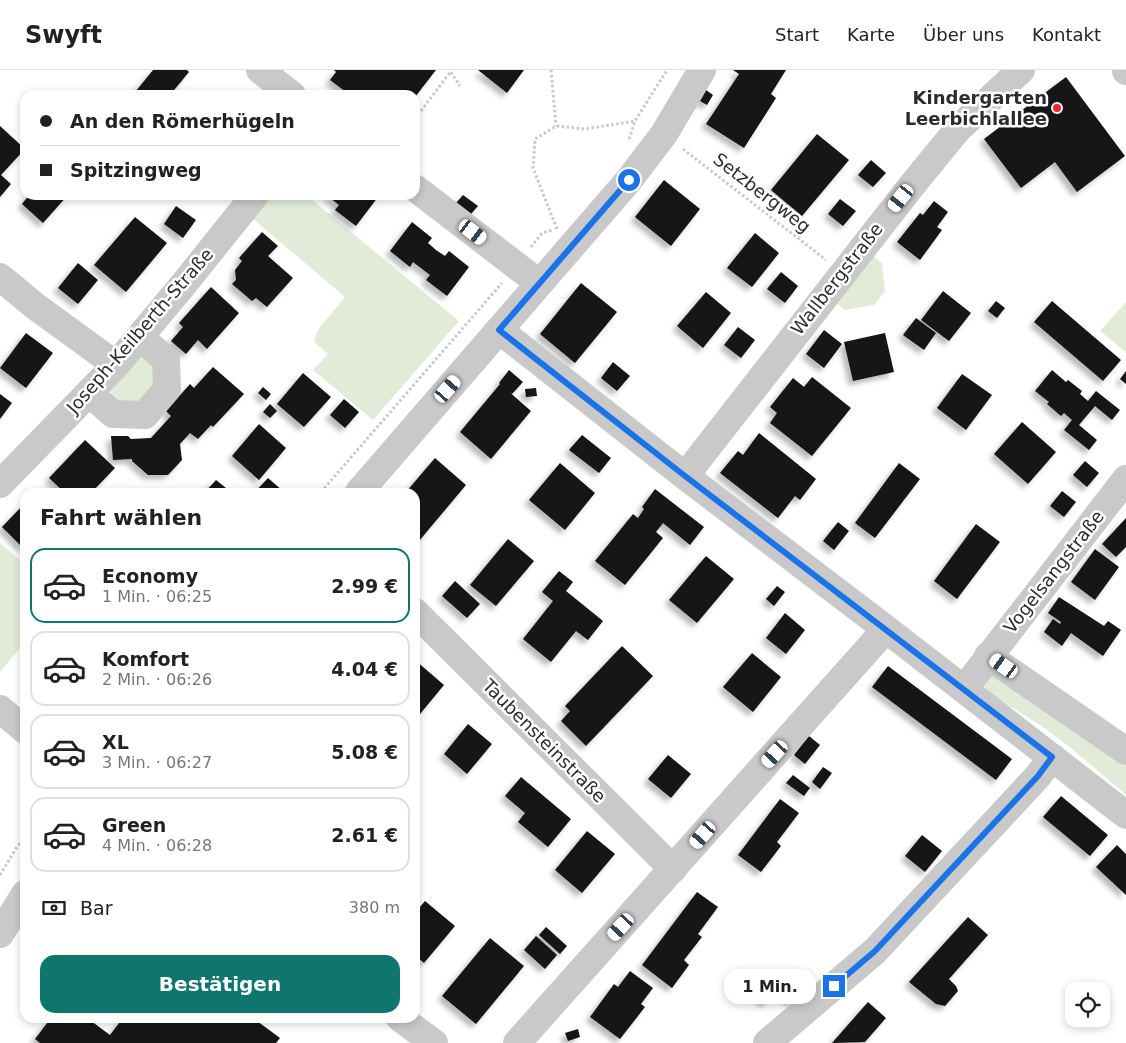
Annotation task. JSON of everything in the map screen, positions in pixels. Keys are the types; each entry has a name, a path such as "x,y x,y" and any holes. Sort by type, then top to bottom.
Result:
{"street":[{"path":"260,70 286,90"},
{"path":"363,488 538,283 629,180 664,134 702,70"},
{"name":"Wallbergstraße","path":"685,476 842,273 958,129 1022,70"},
{"path":"420,192 538,283"},
{"name":"Joseph-Keilberth-Straße","path":"0,484 116,365 251,200"},
{"path":"0,277 35,306 116,365"},
{"path":"499,330 685,476 1126,815"},
{"path":"89,393 113,414 145,415 167,390 166,360 140,336"},
{"name":"Vogelsangstraße","path":"964,689 1126,479"},
{"name":"Taubensteinstraße","path":"420,617 673,869"},
{"path":"517,1043 886,629"},
{"path":"988,656 1126,751"},
{"path":"0,708 20,726"},
{"path":"768,1043 875,951 1038,776 1052,757"},
{"path":"0,934 20,902"},
{"path":"407,1023 434,1043"}],"path":[{"path":"551,70 556,126"},
{"path":"627,144 635,121 667,70"},
{"path":"420,112 451,71 460,86"},
{"path":"557,229 533,168 534,139 556,126 585,129 635,121"},
{"name":"Setzbergweg","path":"664,134 842,273"},
{"path":"324,488 517,265 542,233 557,229 564,223"},
{"path":"0,875 20,843"}],"green space":[{"path":"267,200 312,200 459,321 373,420 313,370 328,354 314,342 317,331 345,297 252,218"},
{"path":"873,256 882,263 885,291 874,305 845,310 837,304"},
{"path":"1126,302 1126,352 1100,331"},
{"path":"140,355 151,357 155,387 141,403 115,401 109,389"},
{"path":"0,543 20,560 20,648 0,672"},
{"path":"997,675 1126,761 1126,795 1059,739 989,693 983,684 988,677"}],"building":[{"path":"153,70 187,70 189,72 174,90 137,90"},
{"path":"334,70 436,70 420,91 343,90 330,80 336,72"},
{"path":"478,70 524,70 507,93"},
{"path":"733,70 786,70 771,94 776,98 744,148 706,124 739,74"},
{"name":"Kindergarten Leerbichlallee","path":"1066,77 1125,156 1077,192 1055,162 1021,188 984,139"},
{"path":"706,90 713,95 707,105 700,101"},
{"path":"0,126 20,144 20,154 1,175 11,184 0,197"},
{"path":"817,134 849,160 802,216 771,190"},
{"path":"871,160 886,173 873,187 858,175"},
{"path":"664,180 700,209 671,246 635,217"},
{"path":"463,195 478,206 471,214 456,203"},
{"path":"840,199 856,211 843,226 828,214"},
{"path":"25,200 64,200 43,223 22,204"},
{"path":"332,200 376,200 356,226 335,210 339,205"},
{"path":"934,201 948,212 937,227 942,230 920,260 897,242 920,213 923,215"},
{"path":"176,206 196,220 183,238 164,224"},
{"path":"135,217 167,243 126,292 94,265"},
{"path":"412,222 432,238 428,243 436,250 445,256 449,251 469,267 447,296 426,280 430,275 413,262 410,267 390,251"},
{"path":"262,232 278,246 268,256 293,278 267,307 256,298 252,301 232,284 236,280 235,270 242,261 239,258"},
{"path":"755,233 779,253 752,287 727,268"},
{"path":"78,263 98,280 78,304 58,288"},
{"path":"781,272 798,286 785,303 767,289"},
{"path":"581,283 617,312 575,363 540,334"},
{"path":"211,287 239,313 207,349 198,340 186,354 171,341 183,327 179,323"},
{"path":"943,291 971,313 949,341 921,320"},
{"path":"706,292 731,313 703,348 677,326"},
{"path":"996,301 1005,308 997,318 988,311"},
{"path":"1052,301 1121,360 1103,381 1034,322"},
{"path":"916,318 936,333 924,350 903,335"},
{"path":"738,327 755,340 741,358 724,345"},
{"path":"824,330 842,344 824,368 806,354"},
{"path":"26,333 53,353 26,388 0,368"},
{"path":"885,333 894,372 853,381 844,342"},
{"path":"613,362 630,376 617,391 601,378"},
{"path":"213,367 244,394 213,427 211,425 198,439 190,433 180,444 182,460 168,475 148,475 132,459 113,460 111,436 128,436 131,439 151,438 171,416 166,411 190,384 194,388"},
{"path":"509,370 523,382 512,394 507,390 531,411 491,459 460,432 500,384"},
{"path":"1052,370 1066,382 1068,380 1082,391 1080,394 1088,401 1096,391 1120,410 1112,420 1095,406 1079,425 1097,440 1089,450 1064,430 1072,420 1064,413 1061,416 1047,404 1049,402 1035,391"},
{"path":"1126,371 1126,384 1120,379"},
{"path":"303,373 331,397 304,427 277,404"},
{"path":"962,374 992,395 966,430 937,408"},
{"path":"812,377 851,408 812,456 770,423 777,413 770,407 793,378 804,387"},
{"path":"263,387 271,394 266,400 258,393"},
{"path":"536,388 537,396 526,397 525,389"},
{"path":"0,394 12,403 0,419"},
{"path":"344,399 359,412 345,428 330,415"},
{"path":"270,404 277,411 270,418 263,412"},
{"path":"1022,422 1056,452 1028,484 994,454"},
{"path":"259,424 286,448 259,480 232,456"},
{"path":"759,433 816,479 800,500 795,496 778,518 720,473 738,451 743,455"},
{"path":"582,435 611,458 599,473 569,450"},
{"path":"85,440 115,468 96,488 60,488 49,478"},
{"path":"435,458 466,485 420,540 420,488 409,488"},
{"path":"1085,461 1099,473 1087,487 1073,475"},
{"path":"560,463 595,493 565,530 529,500"},
{"path":"899,463 920,479 875,538 855,523"},
{"path":"268,478 280,488 259,488"},
{"path":"216,480 226,488 209,488"},
{"path":"655,489 704,527 690,545 663,523 656,532 663,538 625,585 595,561 633,514 638,518 644,509 642,507"},
{"path":"1062,491 1076,502 1064,517 1050,506"},
{"path":"20,508 20,545 2,527"},
{"path":"1126,518 1126,547 1116,557 1102,544"},
{"path":"838,522 849,531 834,550 823,541"},
{"path":"976,524 1000,542 957,599 934,581"},
{"path":"508,539 534,561 496,606 470,585"},
{"path":"1095,549 1119,567 1095,600 1071,582"},
{"path":"706,556 734,579 697,623 669,600"},
{"path":"559,571 573,582 566,591 603,621 588,640 576,631 551,662 523,639 553,601 542,592"},
{"path":"455,581 480,604 467,618 442,596"},
{"path":"777,586 785,592 774,606 766,599"},
{"path":"1059,597 1104,626 1108,621 1121,630 1103,656 1071,633 1062,646 1044,632 1053,619 1060,624 1061,622 1048,613"},
{"path":"785,613 805,630 786,654 766,638"},
{"path":"622,646 653,676 586,746 561,721 570,711 565,706"},
{"path":"752,653 781,677 753,712 723,687"},
{"path":"420,664 444,685 420,714"},
{"path":"888,666 1012,759 996,780 872,687"},
{"path":"468,724 492,744 467,774 444,754"},
{"path":"809,736 820,745 805,764 794,755"},
{"path":"668,755 691,774 671,798 648,779"},
{"path":"823,767 832,773 820,789 812,782"},
{"path":"793,775 810,788 804,796 786,783"},
{"path":"521,777 571,819 548,847 518,822 525,813 505,796"},
{"path":"1061,796 1108,835 1090,856 1043,817"},
{"path":"780,799 799,813 777,842 781,846 761,872 738,855"},
{"path":"587,831 615,854 582,893 555,870"},
{"path":"922,835 942,851 925,872 905,856"},
{"path":"1117,845 1126,854 1126,895 1096,867"},
{"path":"697,892 718,907 698,934 702,937 684,960 689,965 672,988 642,965"},
{"path":"425,901 455,926 424,963 420,959 420,907"},
{"path":"968,917 988,935 949,979 958,991 945,1006 936,1004 909,982"},
{"path":"546,927 567,946 560,954 539,935"},
{"path":"536,936 557,955 545,969 524,950"},
{"path":"490,938 524,966 476,1024 442,996"},
{"path":"782,969 804,985 792,1002 770,985"},
{"path":"630,971 653,988 641,1004 645,1007 620,1039 590,1017 614,984 618,987"},
{"path":"763,982 775,992 766,1003 754,993"},
{"path":"868,1002 886,1018 865,1042 832,1043"},
{"path":"47,1023 94,1023 110,1035 119,1023 260,1023 280,1038 276,1043 40,1043 35,1039"},
{"path":"578,1029 580,1037 568,1041 565,1033"}],"place":[{"name":"Kindergarten Leerbichlallee","path":"1057,108"}],"route":[{"path":"629,180 499,330 685,476 1052,757 1038,776 875,951 834,986"}]}
